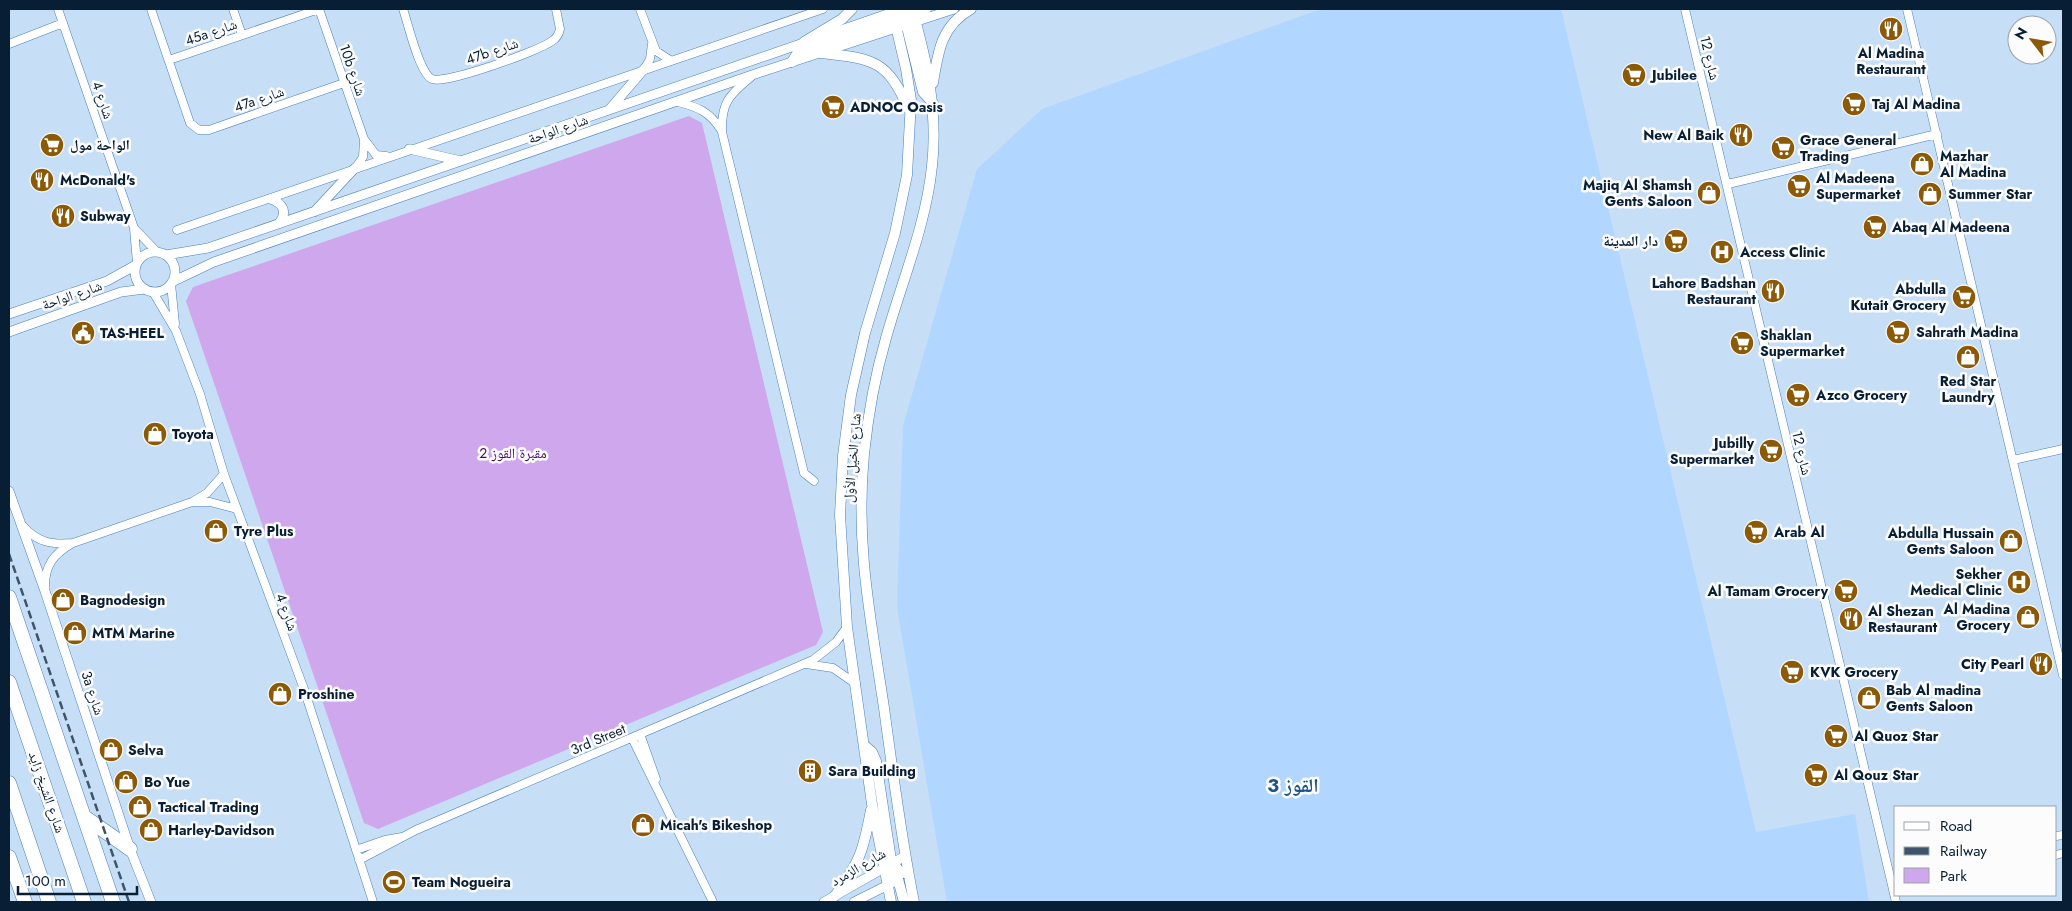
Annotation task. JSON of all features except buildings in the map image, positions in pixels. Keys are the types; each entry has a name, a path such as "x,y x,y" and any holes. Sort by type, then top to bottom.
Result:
{"highway":[{"path":"9,597 86,818 113,902"},
{"name":"شارع الشيخ زايد","path":"9,682 84,902"},
{"path":"9,783 49,902"},
{"path":"86,818 130,849"},
{"path":"9,857 25,902"}],"main road":[{"path":"804,42 842,19 852,9"},
{"path":"792,62 798,54 904,15 926,9"},
{"path":"932,89 939,47 945,32 958,17 971,9"},
{"path":"904,15 923,92 933,103"},
{"name":"شارع الخيل الأول","path":"904,15 932,89 933,145 929,186 917,239 878,368 868,427 862,486 861,541 865,593 905,856 914,902"},
{"name":"شارع الخيل الأول","path":"892,902 888,885 889,865 872,804 857,685 847,627 840,514 846,427 865,333 902,204 908,165 912,116 904,15"},
{"path":"821,53 860,58 878,65 898,85 912,116"},
{"path":"865,746 872,752 876,761 889,865 898,879 904,902"},
{"path":"835,896 859,860 866,840 872,804"},
{"path":"889,865 908,874"}],"street":[{"name":"شارع 4","path":"58,9 134,228 137,264"},
{"path":"150,9 169,60"},
{"path":"233,9 242,35"},
{"name":"45a شارع","path":"169,60 319,9"},
{"name":"10b شارع","path":"319,9 364,139 376,155 390,156"},
{"name":"47b شارع","path":"404,9 424,71 432,79 443,81 548,44 556,38 560,29 556,9"},
{"path":"640,9 656,51 670,60"},
{"path":"177,230 270,200 355,168 645,68 823,9"},
{"name":"شارع الواحة","path":"162,253 208,248 804,42 904,15 954,9"},
{"name":"شارع 12","path":"1686,9 1893,882"},
{"path":"1907,9 2063,675"},
{"name":"شارع الواحة","path":"172,283 205,266 755,74 821,53 904,15"},
{"path":"9,44 63,23"},
{"path":"608,111 645,68 650,59 652,44"},
{"name":"47a شارع","path":"169,60 188,117 194,127 200,130 209,130 344,83"},
{"path":"755,74 728,98 721,118 722,132 804,473 814,481"},
{"path":"678,102 698,107 708,113 722,132"},
{"path":"1728,184 1937,134"},
{"path":"314,212 355,168 365,151 364,139"},
{"path":"410,150 461,161"},
{"path":"270,200 280,203 284,208 283,218 279,223"},
{"name":"شارع 4","path":"134,228 162,253"},
{"path":"162,253 171,259 175,270 172,283 166,288 149,290 137,281 137,264 145,254 162,253"},
{"name":"شارع الواحة","path":"9,314 107,281 137,264"},
{"name":"شارع 4","path":"172,283 176,331"},
{"name":"شارع 4","path":"149,290 176,331 200,394 224,474 285,644 304,689 373,902"},
{"name":"شارع الواحة","path":"9,332 121,292 149,290"},
{"path":"2013,460 2063,449"},
{"path":"20,522 35,538 44,542 53,544 73,542 192,502 207,493 224,474"},
{"name":"3a شارع","path":"9,491 45,591 130,849 152,902"},
{"path":"192,502 210,502 238,509"},
{"path":"45,591 45,578 50,561 56,554 73,542"},
{"name":"3rd Street","path":"402,837 804,664 829,649 847,627"},
{"path":"804,664 833,668 857,685"},
{"path":"640,734 660,793"},
{"path":"632,738 713,902"},
{"path":"356,850 385,840 402,837"},
{"path":"359,860 391,845 402,837"},
{"name":"شارع الزمرد","path":"824,902 905,856"},
{"name":"شارع الزمرد","path":"854,902 908,874"}],"shaded area":[{"path":"1321,9 1561,9 1756,832 1855,814 1869,902 947,902 897,607 903,426 977,169 1042,109"}],"green space":[{"name":"مقبرة القوز 2","path":"689,116 702,123 823,632 816,645 378,829 364,823 186,301 193,287"}],"railway":[{"path":"9,554 129,902"}],"place":[{"name":"Al Madina Restaurant","path":"1891,29"},
{"name":"Jubilee","path":"1634,75"},
{"name":"Taj Al Madina","path":"1854,104"},
{"name":"ADNOC Oasis","path":"833,107"},
{"name":"New Al Baik","path":"1741,135"},
{"name":"الواحة مول","path":"52,145"},
{"name":"Grace General Trading","path":"1783,148"},
{"name":"Mazhar Al Madina","path":"1922,164"},
{"name":"McDonald's","path":"42,180"},
{"name":"Al Madeena Supermarket","path":"1799,186"},
{"name":"Majiq Al Shamsh Gents Saloon","path":"1709,193"},
{"name":"Summer Star","path":"1930,194"},
{"name":"Subway","path":"63,216"},
{"name":"Abaq Al Madeena","path":"1875,227"},
{"name":"دار المدينة","path":"1676,241"},
{"name":"Access Clinic","path":"1722,252"},
{"name":"Lahore Badshan Restaurant","path":"1773,291"},
{"name":"Abdulla Kutait Grocery","path":"1964,297"},
{"name":"Sahrath Madina","path":"1898,332"},
{"name":"TAS-HEEL","path":"83,333"},
{"name":"Shaklan Supermarket","path":"1742,343"},
{"name":"Red Star Laundry","path":"1968,357"},
{"name":"Azco Grocery","path":"1798,395"},
{"name":"Toyota","path":"155,434"},
{"name":"Jubilly Supermarket","path":"1771,451"},
{"name":"Tyre Plus","path":"216,531"},
{"name":"Arab Al","path":"1756,532"},
{"name":"Abdulla Hussain Gents Saloon","path":"2011,541"},
{"name":"Sekher Medical Clinic","path":"2019,582"},
{"name":"Al Tamam Grocery","path":"1846,591"},
{"name":"Bagnodesign","path":"63,600"},
{"name":"Al Madina Grocery","path":"2028,617"},
{"name":"Al Shezan Restaurant","path":"1851,619"},
{"name":"MTM Marine","path":"75,633"},
{"name":"City Pearl","path":"2041,664"},
{"name":"KVK Grocery","path":"1792,672"},
{"name":"Proshine","path":"280,694"},
{"name":"Bab Al madina Gents Saloon","path":"1869,698"},
{"name":"Al Quoz Star","path":"1836,736"},
{"name":"Selva","path":"111,750"},
{"name":"Sara Building","path":"810,771"},
{"name":"Al Qouz Star","path":"1816,775"},
{"name":"Bo Yue","path":"126,782"},
{"name":"Tactical Trading","path":"140,807"},
{"name":"Micah's Bikeshop","path":"643,825"},
{"name":"Harley-Davidson","path":"151,830"},
{"name":"Team Nogueira","path":"394,882"}],"district":[{"name":"القوز 3","path":"1293,785"}]}
